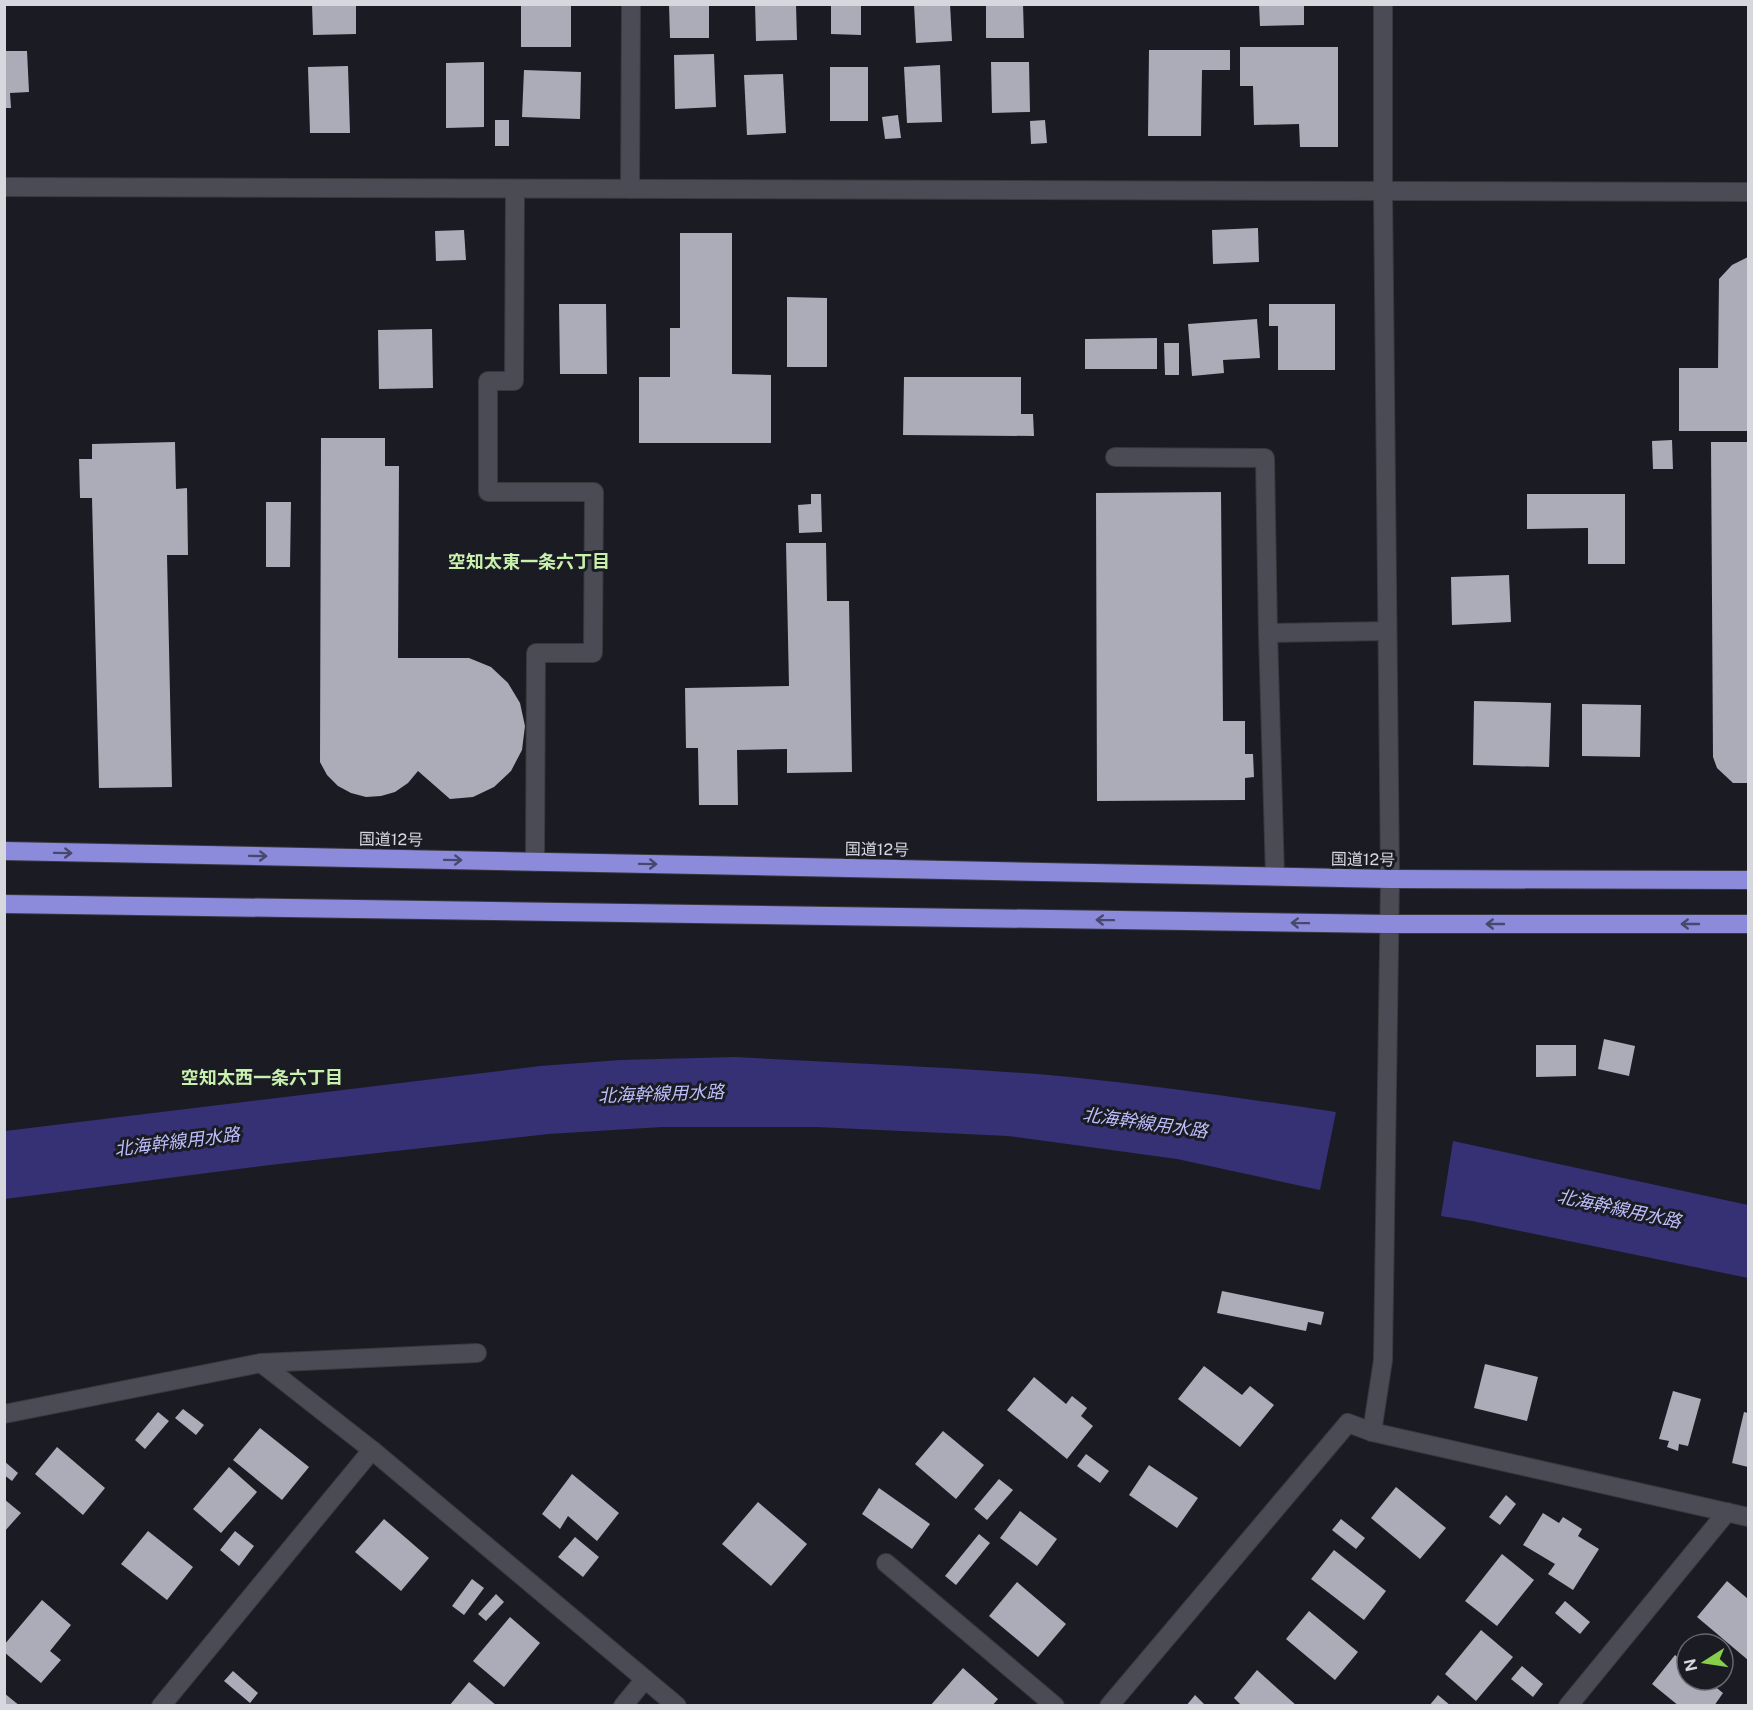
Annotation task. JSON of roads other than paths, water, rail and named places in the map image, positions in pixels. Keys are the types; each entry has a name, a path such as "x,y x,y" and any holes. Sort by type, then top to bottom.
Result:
{"highway":[{"name":"国道12号","path":"4,851 1390,879 1749,880"},
{"path":"4,904 1389,924 1749,924"}],"street":[{"path":"630,4 630,189"},
{"path":"1372,1432 1383,1360 1390,879 1383,4"},
{"path":"4,187 1749,192"},
{"path":"515,189 514,381 488,381 488,492 594,492 593,653 536,653 536,862"},
{"path":"1115,457 1265,458 1275,876"},
{"path":"1268,633 1387,631"},
{"path":"4,1414 261,1364 477,1353"},
{"path":"261,1364 372,1450 677,1706"},
{"path":"1110,1706 1348,1423 1372,1432 1749,1517"},
{"path":"161,1706 372,1450"},
{"path":"1568,1706 1727,1512"},
{"path":"886,1563 1055,1706"},
{"path":"623,1706 645,1679"}],"water":[{"name":"北海幹線用水路","path":"735,1057 1070,1077 1336,1112 1320,1190 1177,1159 1008,1136 816,1127 662,1127 549,1134 270,1165 5,1199 5,1131 540,1066 620,1060"},
{"name":"北海幹線用水路","path":"1453,1141 1748,1205 1748,1278 1441,1216"}],"district":[{"name":"空知太東一条六丁目","path":"529,562"},
{"name":"空知太西一条六丁目","path":"262,1078"}]}
